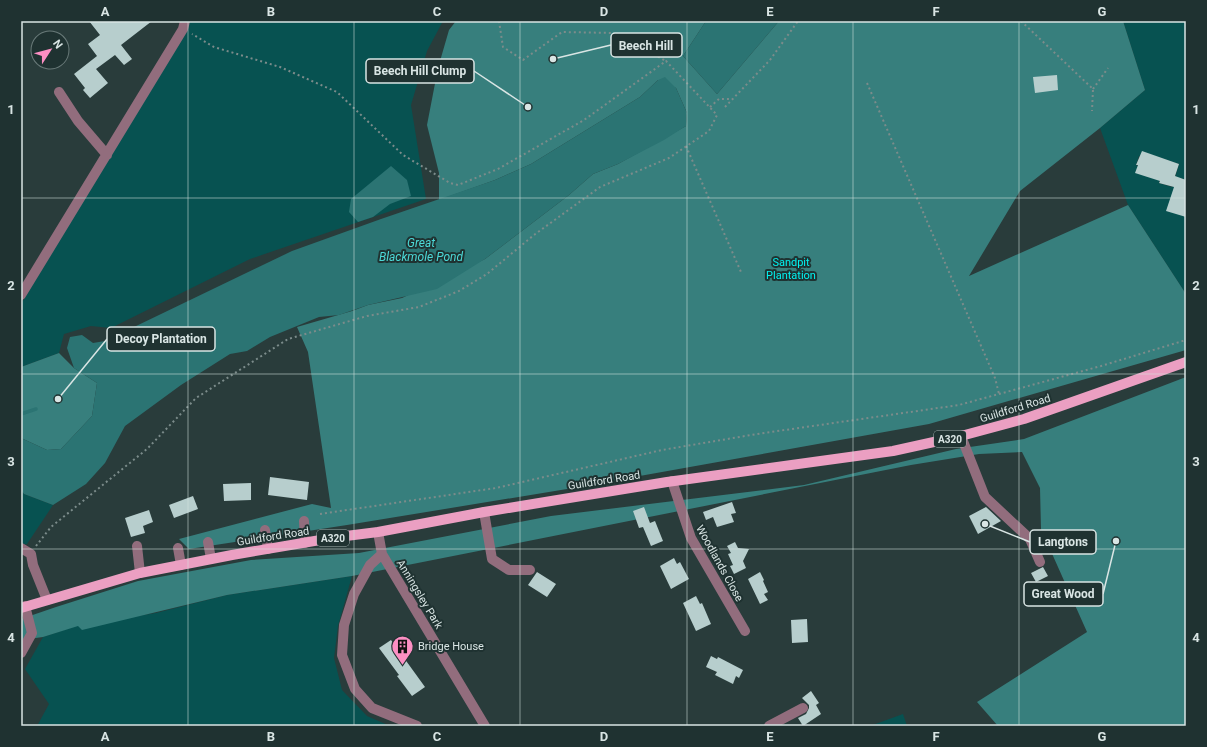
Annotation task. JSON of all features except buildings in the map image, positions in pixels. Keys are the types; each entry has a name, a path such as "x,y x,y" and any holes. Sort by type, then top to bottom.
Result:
{"main road":[{"name":"Guildford Road","path":"23,607 140,573 211,559 378,532 484,512 672,482 781,465 893,451 1024,420 1186,362"}],"street":[{"path":"21,295 107,155 184,25"},
{"path":"59,92 78,121 107,155"},
{"path":"961,436 985,497 1030,538 1040,562"},
{"name":"Woodlands Close","path":"672,482 691,538 745,631"},
{"path":"484,512 492,559 509,570 530,570"},
{"path":"304,521 305,543"},
{"path":"265,530 268,549"},
{"name":"Anningsley Park","path":"378,532 382,554 486,726"},
{"path":"208,542 211,559"},
{"path":"137,546 140,573"},
{"path":"21,548 31,554 33,566 47,600"},
{"path":"178,548 180,565"},
{"path":"382,554 370,566 354,594 344,625 342,655 355,689 372,708 417,726"},
{"path":"21,653 32,633 23,607"},
{"path":"769,726 803,708"}],"path":[{"path":"31,554 51,527 147,449 196,398 288,339 367,316 419,307 459,291 487,274 534,235 600,187 669,158 709,131 717,114 666,61 613,33 562,32 523,60 503,47 498,21"},
{"path":"725,107 770,60 798,21"},
{"path":"1021,21 1093,89"},
{"path":"184,25 214,47 280,67 337,92 403,155 450,183 458,185 498,168 578,124 666,61"},
{"path":"1092,111 1093,89 1108,68"},
{"path":"867,83 995,378 999,394"},
{"path":"710,107 719,99 733,99"},
{"path":"686,146 741,272"},
{"name":"Guildford Road","path":"320,514 496,488 662,450 757,434 959,405 1101,366 1186,340"}],"shaded area":[{"path":"189,21 443,21 427,51 411,105 426,199 250,259 111,328 91,326 64,334 59,353 21,367 21,304"},
{"path":"1123,21 1186,21 1186,180 1180,178 1186,191 1186,294 1128,205 1100,128 1145,90","holes":["1142,152 1179,164 1172,187 1159,183 1160,179 1136,165"]},
{"path":"21,490 24,494 53,505 27,544 21,545"},
{"path":"352,576 338,626 334,658 342,690 367,716 390,726 37,726 49,704 25,669 43,637 78,625 156,613 227,595"},
{"path":"903,714 907,726 870,726"}],"green space":[{"name":"Sandpit Plantation","path":"456,21 706,21 683,56 717,94 779,21 1123,21 1145,90 1100,128 1020,191 969,276 1128,205 1186,294 1186,350 929,424 567,489 189,549 179,539 312,504 331,508 308,352 297,327 368,305 402,298 485,259 569,195 593,174 618,164 686,126 687,113 676,88 658,80 640,97 531,164 495,180 439,200 439,173 427,125 438,68 449,30"},
{"path":"59,353 74,368 97,383 92,416 61,449 47,450 21,438 21,367"},
{"path":"1186,377 1186,726 998,726 977,702 1087,632 1041,529 1040,488 1022,452 979,454 911,465 352,576 227,595 82,630 78,626 43,637 21,640 21,619 138,581 251,560 359,553 551,516 804,485 956,449 1024,439"}],"water":[{"path":"706,21 779,21 717,94 683,56"},
{"name":"Great Blackmole Pond","path":"665,77 676,88 687,113 686,126 664,140 618,164 593,174 569,195 485,259 437,289 368,305 339,315 319,317 270,337 247,351 230,354 181,385 125,426 105,463 86,484 53,505 24,494 21,490 21,438 47,450 61,449 92,416 97,383 74,368 67,348 70,337 82,335 93,343 105,341 292,251 495,180 531,164 640,97 658,80"},
{"path":"391,166 407,180 411,196 390,204 373,217 358,222 349,212 351,199"}],"waterway":[{"path":"21,414 36,409"}],"place":[{"name":"Beech Hill","path":"553,59"},
{"name":"Beech Hill Clump","path":"528,107"},
{"name":"Decoy Plantation","path":"58,399"},
{"name":"Langtons","path":"985,524"},
{"name":"Great Wood","path":"1116,541"},
{"name":"Bridge House","path":"402,666"}]}
